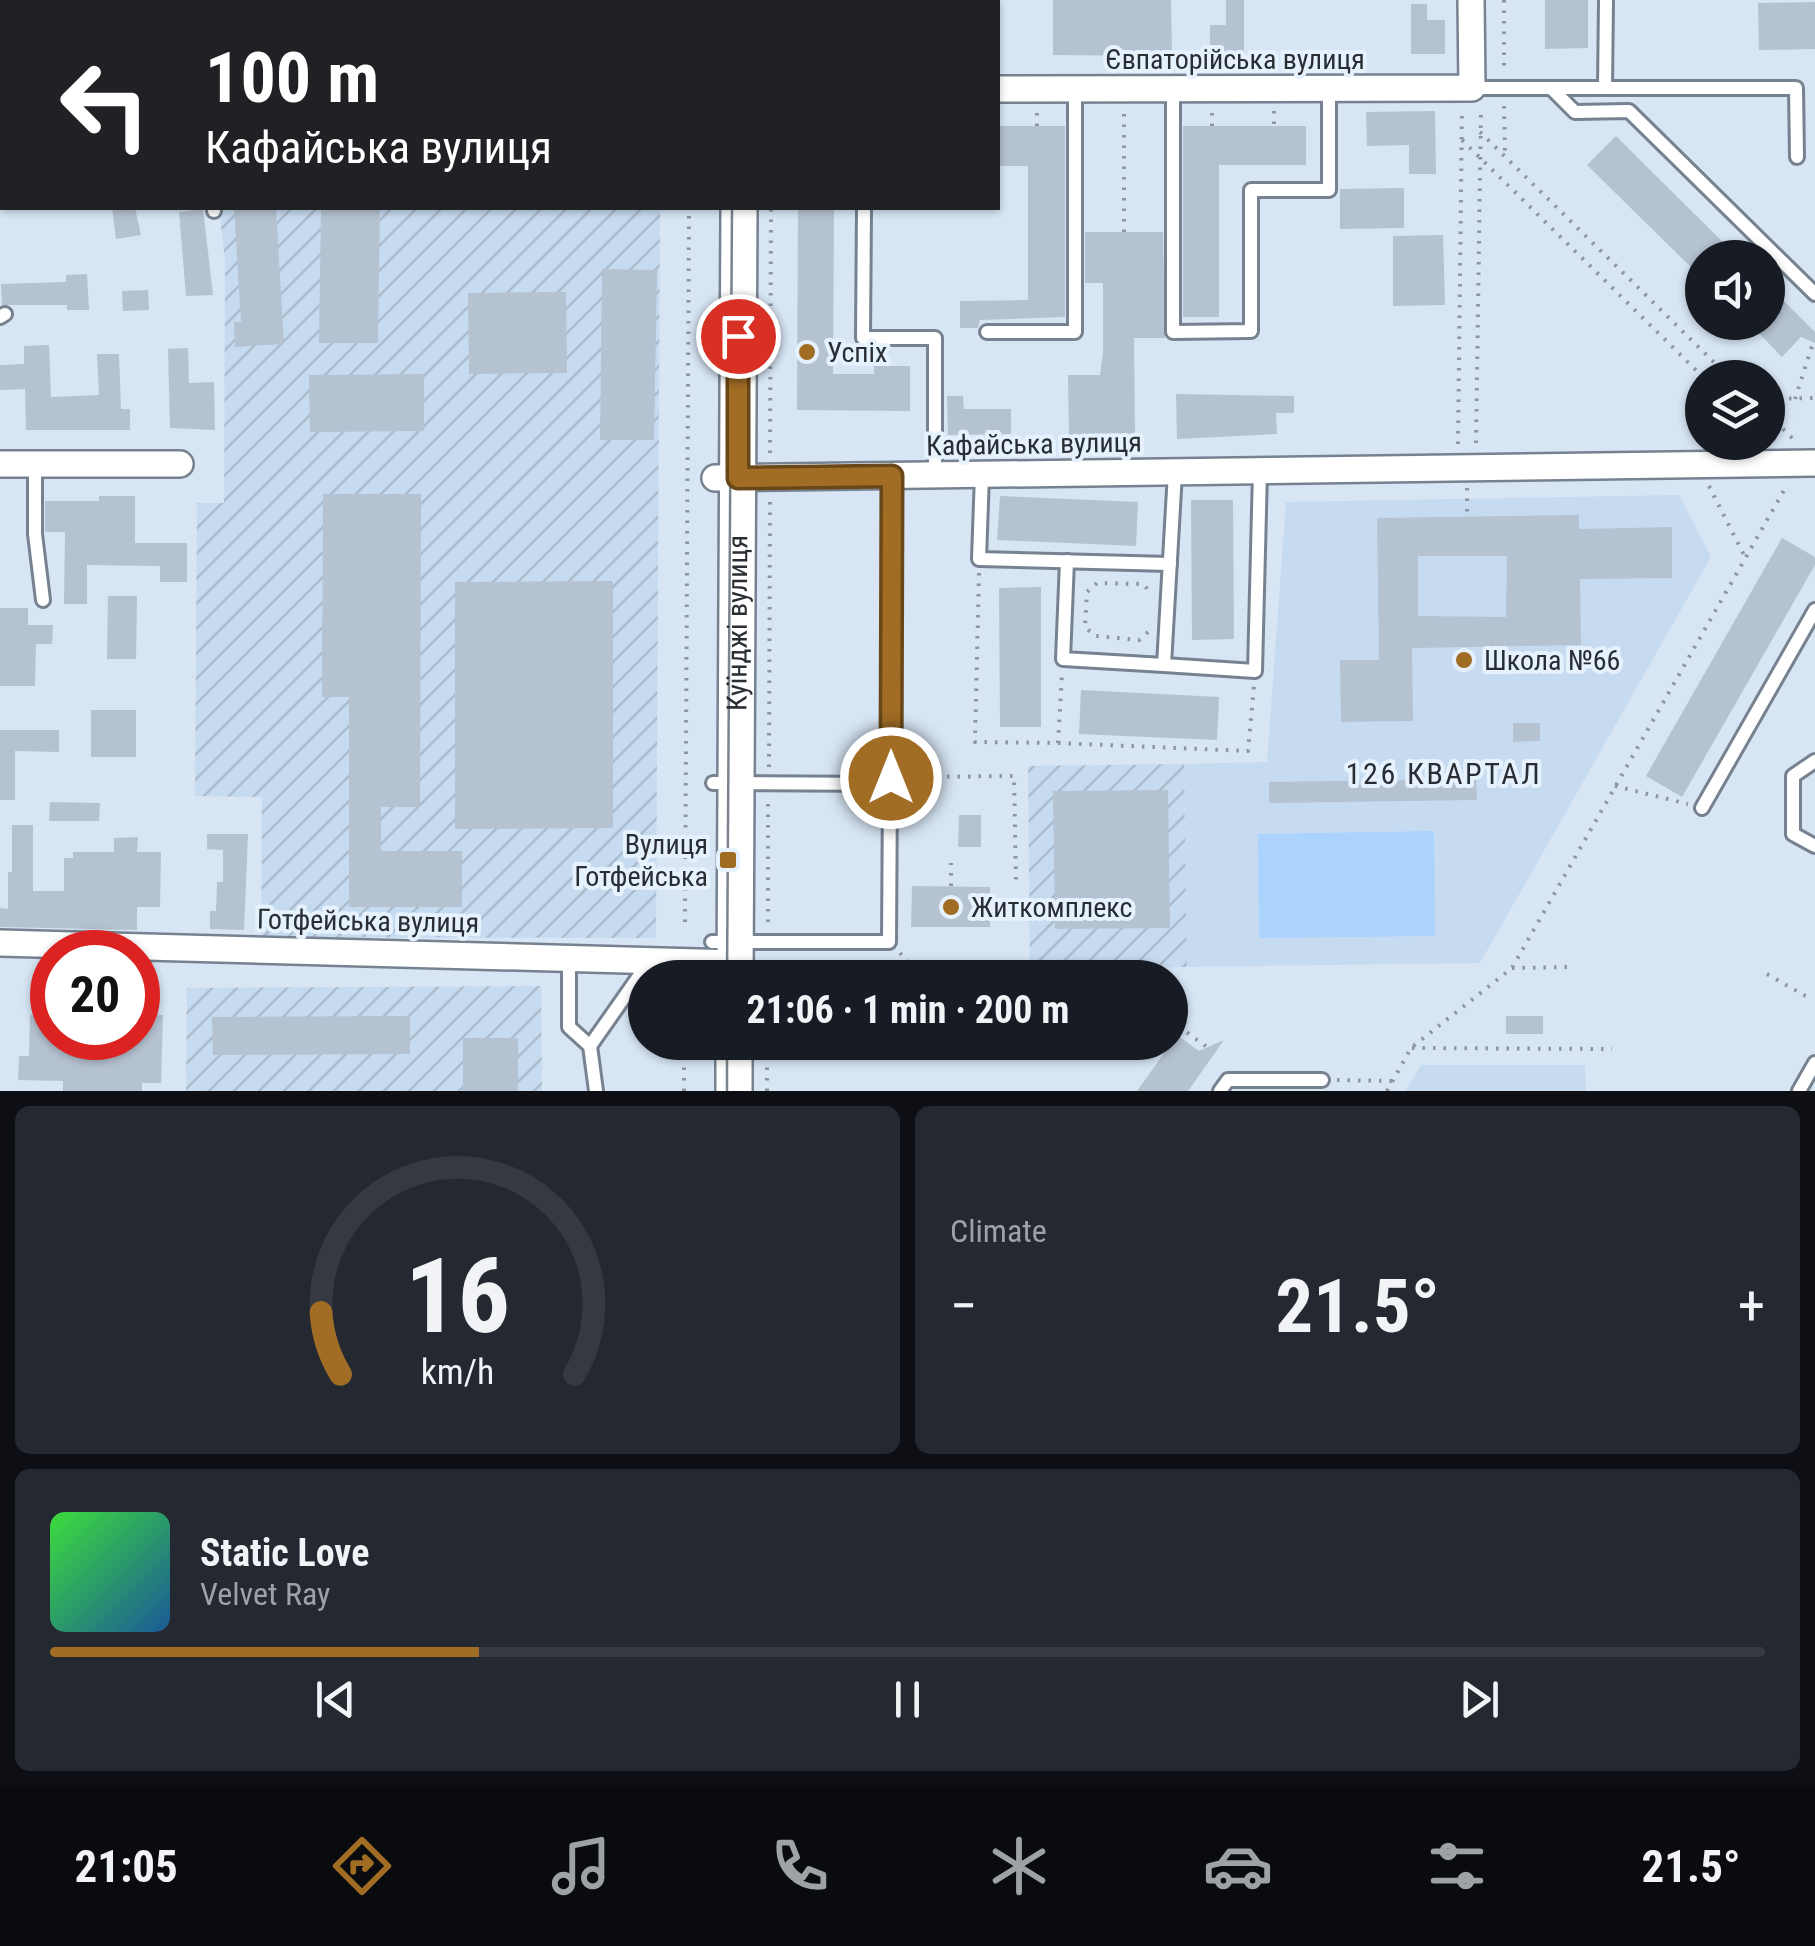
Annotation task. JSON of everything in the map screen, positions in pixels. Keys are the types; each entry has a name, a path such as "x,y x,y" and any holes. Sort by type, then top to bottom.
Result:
{"main road":[{"name":"Куїнджі вулиця","path":"717,210 739,783 718,955"},
{"name":"Куїнджі вулиця","path":"726,478 739,210"},
{"path":"712,1060 712,1091"},
{"path":"734,1060 734,1091"}],"street":[{"path":"1472,0 1472,88"},
{"name":"Євпаторійська вулиця","path":"1000,89 1472,88"},
{"path":"1466,468 1806,458"},
{"path":"0,464 180,464"},
{"name":"Кафайська вулиця","path":"726,478 1466,468"},
{"name":"Готфейська вулиця","path":"0,943 652,958 718,955"}],"lane":[{"path":"1605,88 1606,0"},
{"path":"1173,89 1172,332 1251,331 1251,190 1329,190 1329,88"},
{"path":"1472,88 1796,88 1797,157"},
{"path":"1551,88 1575,112 1629,112 1815,294"},
{"path":"988,332 1075,332 1075,89"},
{"path":"864,210 863,338 936,338 935,476"},
{"path":"35,464 35,534 43,600"},
{"path":"1067,561 1063,660 1255,671 1260,471"},
{"path":"1164,665 1175,472"},
{"path":"982,475 979,558 1170,564"},
{"path":"718,955 890,942 892,476"},
{"path":"1702,808 1815,610"},
{"path":"1815,761 1793,776 1793,834 1815,846"},
{"path":"739,783 891,781"},
{"path":"569,956 569,1028 590,1046 596,1091"},
{"path":"590,1046 652,958"},
{"path":"1799,1091 1815,1063"},
{"path":"1220,1091 1228,1080 1322,1080"}],"path":[{"path":"1466,468 1480,158 1472,88"},
{"path":"1466,468 1462,140 1472,88"},
{"path":"1124,89 1124,232"},
{"path":"1480,132 1712,360"},
{"path":"1462,140 1686,360"},
{"path":"689,210 718,955"},
{"path":"770,458 771,210"},
{"path":"1796,399 1813,342"},
{"path":"1785,399 1815,398"},
{"path":"1387,1091 1411,1048 1512,968 1806,458 1785,434"},
{"path":"1698,464 1746,557"},
{"path":"768,922 739,783 770,499"},
{"path":"979,558 974,742 1248,750 1255,671"},
{"path":"1097,583 1143,584 1151,594 1150,613 1148,632 1139,640 1095,636 1085,626 1087,592 1097,583"},
{"path":"1150,613 1167,614"},
{"path":"1058,742 1063,660"},
{"path":"891,781 1014,776 1016,882"},
{"path":"1616,786 1668,799"},
{"path":"951,863 951,886"},
{"path":"890,942 906,960"},
{"path":"1512,968 1570,967"},
{"path":"1767,974 1809,998"},
{"path":"1188,1033 1207,1047"},
{"path":"1411,1048 1612,1049"},
{"path":"684,1060 684,1091"},
{"path":"767,1060 767,1091"},
{"path":"1322,1080 1393,1080"}],"shaded area":[{"path":"219,210 660,210 656,938 261,937 262,797 195,796 197,503 224,503 225,261"},
{"name":"Школа №66","path":"1679,495 1711,557 1480,963 1188,967 1184,764 1267,762 1286,502"},
{"path":"1184,764 1187,960 1030,960 1028,766"},
{"path":"1434,831 1435,936 1259,938 1258,834"},
{"path":"541,986 542,1091 186,1091 187,988"},
{"path":"1421,1065 1585,1065 1586,1091 1406,1091"}],"building":[{"path":"1053,0 1171,0 1172,56 1053,55"},
{"path":"1226,0 1244,0 1244,53 1210,53 1210,25 1226,25"},
{"path":"1545,0 1588,0 1588,48 1545,49"},
{"path":"1815,2 1815,49 1759,50 1758,3"},
{"path":"1411,4 1427,4 1427,20 1445,20 1445,54 1411,54"},
{"path":"1435,111 1436,174 1409,174 1409,145 1367,146 1366,112"},
{"path":"1000,126 1065,126 1065,317 980,320 978,328 960,328 960,301 1028,300 1028,166 1000,166"},
{"path":"1183,126 1306,126 1306,165 1219,165 1219,317 1183,317"},
{"path":"1616,136 1721,240 1685,240 1685,261 1587,165"},
{"path":"1404,188 1404,228 1340,229 1340,189"},
{"path":"112,210 135,210 141,235 116,239"},
{"path":"203,210 213,295 186,296 179,212"},
{"path":"234,210 276,210 284,344 235,347 234,322 241,322"},
{"path":"321,210 380,210 378,343 319,343"},
{"path":"798,210 834,210 833,374 874,374 874,366 910,366 910,411 797,410"},
{"path":"1085,232 1163,232 1165,338 1134,338 1135,435 1069,437 1068,375 1100,375 1103,353 1103,283 1085,283"},
{"path":"1443,235 1445,305 1393,306 1393,236"},
{"path":"602,269 657,270 654,440 600,440"},
{"path":"87,274 89,310 67,310 67,305 2,305 1,284 66,282 66,275"},
{"path":"148,290 149,310 123,311 122,291"},
{"path":"566,292 567,373 469,374 468,293"},
{"path":"1785,302 1815,332 1815,343 1801,337 1782,357 1765,340 1785,340"},
{"path":"49,345 51,397 99,395 97,354 119,354 121,409 130,409 130,430 26,430 25,389 0,390 0,365 24,364 24,346"},
{"path":"188,348 189,383 214,382 215,430 170,428 168,349"},
{"path":"424,374 424,431 310,432 309,375"},
{"path":"1176,394 1294,396 1294,413 1276,413 1277,434 1177,439"},
{"path":"947,396 963,396 964,409 1011,409 1011,434 948,435"},
{"path":"323,494 421,494 420,807 381,807 381,851 462,851 462,907 349,907 349,697 322,697"},
{"path":"99,496 135,496 135,543 187,543 187,582 160,582 160,566 87,565 87,604 64,604 65,532 45,532 45,501 99,501"},
{"path":"1000,496 1138,502 1136,546 997,540"},
{"path":"1191,500 1233,500 1234,639 1192,640"},
{"path":"1579,515 1579,529 1672,527 1672,578 1580,579 1581,645 1412,648 1413,721 1341,722 1340,660 1379,660 1377,518","holes":["1418,556 1507,556 1506,617 1418,616"]},
{"path":"1782,538 1815,557 1815,565 1682,797 1646,776"},
{"path":"613,581 613,828 455,829 455,582"},
{"path":"1041,587 1041,727 1000,727 999,588"},
{"path":"108,596 137,596 136,659 107,659"},
{"path":"0,608 28,608 28,625 53,625 52,644 36,644 35,686 0,686"},
{"path":"1081,690 1219,697 1217,740 1079,734"},
{"path":"91,710 136,710 136,757 91,757"},
{"path":"1513,723 1540,723 1540,741 1513,742"},
{"path":"0,730 59,730 59,752 15,751 15,800 0,800"},
{"path":"1476,779 1477,800 1269,803 1269,782"},
{"path":"1168,790 1170,928 1055,929 1053,791"},
{"path":"50,802 100,803 99,821 49,821"},
{"path":"959,815 981,815 981,847 958,847"},
{"path":"12,825 33,825 33,891 64,891 64,858 73,858 73,852 114,852 114,838 138,837 137,852 161,852 160,907 137,907 137,930 0,927 0,908 8,909 8,872 12,872"},
{"path":"207,834 248,834 244,930 210,929 210,911 216,911 217,882 223,882 223,850 207,849"},
{"path":"912,886 990,887 990,927 911,927"},
{"path":"30,1015 30,1060 160,1060 160,1015 163,1015 161,1083 142,1083 142,1091 63,1091 63,1081 18,1080 19,1056 29,1056"},
{"path":"410,1016 410,1054 213,1055 212,1017"},
{"path":"1506,1016 1543,1016 1543,1034 1506,1034"},
{"path":"463,1038 518,1038 518,1091 463,1091"},
{"path":"1224,1040 1188,1091 1137,1091 1159,1060 1188,1060 1188,1043 1199,1051"}],"tram line":[{"path":"727,960 732,210"},
{"path":"727,1060 727,1091"}],"place":[{"name":"Успіх","path":"807,352"},
{"name":"Школа №66","path":"1464,660"},
{"name":"Вулиця Готфейська","path":"728,860"},
{"name":"Житкомплекс","path":"951,907"}],"district":[{"name":"126 КВАРТАЛ","path":"1444,773"}],"route":[{"path":"738,336 738,478 892,476 891,778"}]}
